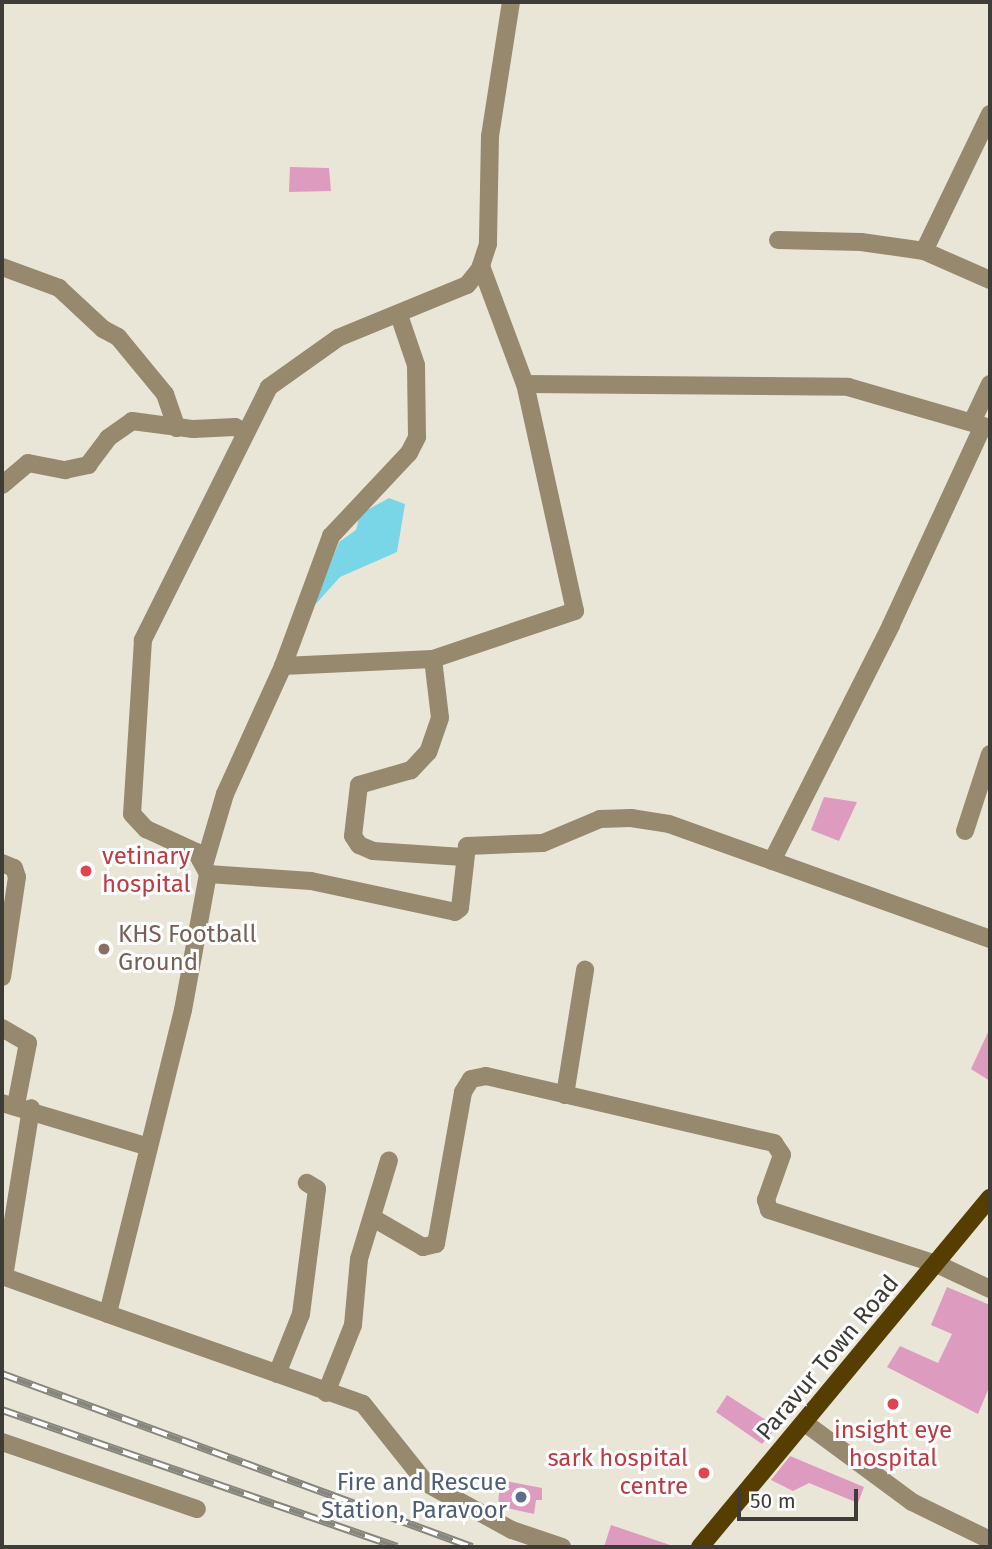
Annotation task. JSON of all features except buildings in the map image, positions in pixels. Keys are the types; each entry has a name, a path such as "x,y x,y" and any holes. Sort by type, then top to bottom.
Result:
{"main road":[{"name":"Paravur Town Road","path":"699,1547 939,1265 990,1198"}],"street":[{"path":"206,868 196,852 146,829 132,814 143,640 269,387 292,368 338,338 467,285 481,266 488,244 490,136 511,2"},
{"path":"924,251 990,114"},
{"path":"778,240 861,242 924,251 990,280"},
{"path":"284,666 433,659 575,611 525,384 481,266"},
{"path":"2,267 58,288 103,329 118,337 165,394 177,428"},
{"path":"108,1314 183,1010 206,868 225,794 284,666 331,536 409,453 417,437 416,365 399,314"},
{"path":"525,384 848,387 982,425"},
{"path":"772,861 891,625 982,425 990,384"},
{"path":"2,485 28,463 65,470 88,465 108,438 132,421 177,428 211,425 245,432"},
{"path":"433,659 440,718 428,752 411,770 359,785 353,836 359,845 373,851 463,857"},
{"path":"965,831 990,754"},
{"path":"206,868 311,881 455,912 460,908 463,857 467,846 543,843 600,819 631,818 668,824 990,939"},
{"path":"2,863 14,868 17,877 2,977"},
{"path":"565,1095 585,970"},
{"path":"2,1028 28,1043 16,1105 3,1277 363,1404 426,1483 512,1530 562,1547"},
{"path":"373,1219 423,1247 436,1244 463,1092 471,1079 486,1076 774,1143 782,1155 766,1200 769,1210 939,1265 990,1289"},
{"path":"16,1105 149,1147"},
{"path":"326,1393 353,1325 359,1259 389,1160"},
{"path":"277,1374 301,1314 317,1189 307,1183"},
{"path":"805,1423 912,1502 990,1540"},
{"path":"2,1441 197,1508"}],"water":[{"path":"389,498 405,504 397,552 340,577 313,607 339,542 356,530 360,514"}],"railway":[{"path":"2,1374 472,1547"},
{"path":"2,1410 397,1547"}],"place":[{"name":"vetinary hospital","path":"86,871"},
{"name":"KHS Football Ground","path":"104,949"},
{"name":"insight eye hospital","path":"893,1404"},
{"name":"sark hospital centre","path":"704,1473"},
{"name":"Fire and Rescue Station, Paravoor","path":"521,1497"}]}
